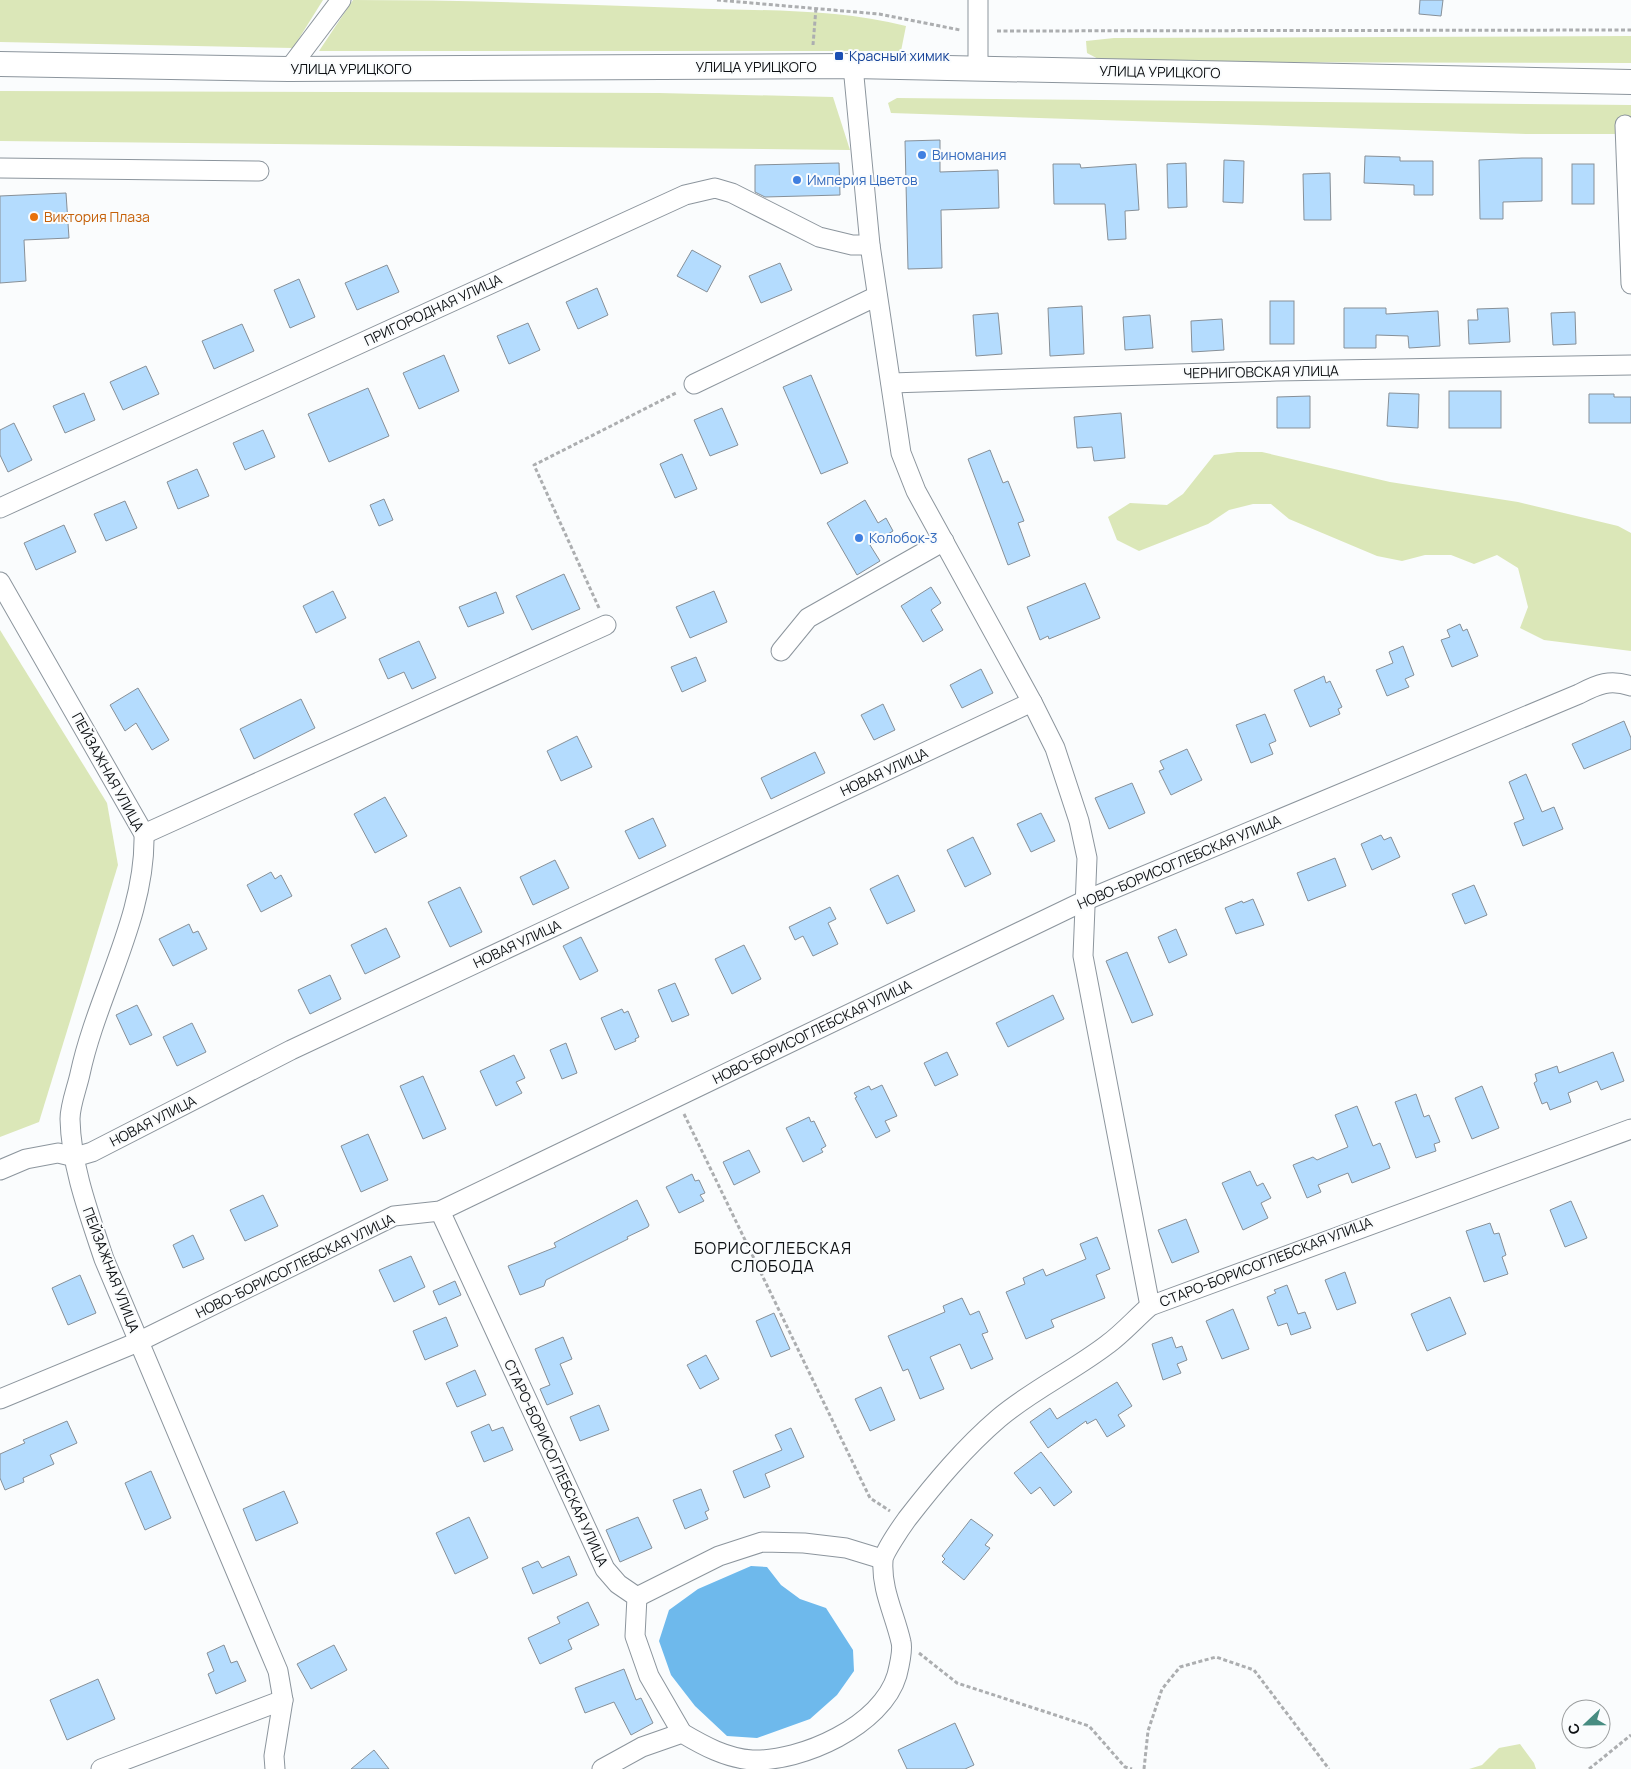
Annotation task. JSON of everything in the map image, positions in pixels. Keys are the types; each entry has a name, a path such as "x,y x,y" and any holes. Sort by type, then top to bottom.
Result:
{"main road":[{"name":"УЛИЦА УРИЦКОГО","path":"0,64 289,69 853,66 1631,82"}],"street":[{"path":"289,69 341,0"},
{"path":"978,0 978,69"},
{"path":"853,66 870,245 901,453 916,491 1032,702 1055,748 1079,821 1087,858 1083,956 1150,1306"},
{"path":"1625,125 1627,223 1631,284"},
{"path":"0,168 259,171"},
{"name":"ПРИГОРОДНАЯ УЛИЦА","path":"0,508 685,195 714,188 732,192 819,237 852,245 870,245"},
{"path":"694,384 877,296"},
{"name":"ЧЕРНИГОВСКАЯ УЛИЦА","path":"891,382 1276,371 1631,365"},
{"path":"781,651 808,618 944,540"},
{"name":"ПЕЙЗАЖНАЯ УЛИЦА","path":"0,582 144,834 144,862 129,921 84,1056 70,1118 85,1202 104,1259 278,1671 283,1700 274,1756 275,1769"},
{"path":"144,834 606,625"},
{"name":"НОВО-БОРИСОГЛЕБСКАЯ УЛИЦА","path":"0,1399 138,1342 394,1216 440,1211 1084,902 1579,694 1600,683 1614,681 1631,686"},
{"name":"НОВАЯ УЛИЦА","path":"0,1170 26,1159 50,1154 58,1153 76,1157 92,1152 292,1050 1032,702"},
{"name":"СТАРО-БОРИСОГЛЕБСКАЯ УЛИЦА","path":"882,1559 906,1521 953,1462 999,1418 1108,1344 1150,1306 1631,1129"},
{"name":"СТАРО-БОРИСОГЛЕБСКАЯ УЛИЦА","path":"440,1211 605,1569 618,1584 637,1597"},
{"path":"762,1542 804,1543 846,1548 882,1559 890,1608 902,1643 897,1676 882,1703 861,1723 826,1743 783,1758 751,1760 714,1752 682,1733 649,1676 635,1636 637,1597 719,1556 762,1542"},
{"path":"101,1769 283,1700"},
{"path":"602,1769 642,1746 682,1733"}],"path":[{"path":"717,0 879,14 955,30 978,31 1631,30"},
{"path":"812,54 816,8"},
{"path":"606,625 534,465 694,384"},
{"path":"676,1098 870,1498 906,1521"},
{"path":"902,1643 925,1657 957,1683 1090,1726 1125,1767 1132,1769"},
{"path":"1144,1769 1148,1731 1162,1690 1180,1667 1216,1657 1254,1670 1329,1769"},
{"path":"1589,1769 1631,1734"}],"green space":[{"path":"0,0 323,0 293,48 0,42"},
{"path":"353,0 518,2 795,11 851,16 906,26 901,51 319,51"},
{"path":"1631,36 1631,63 1104,62 1087,53 1086,41 1114,38"},
{"path":"0,91 659,93 833,97 850,150 0,141"},
{"path":"897,98 1631,105 1631,134 1527,134 891,113 888,103"},
{"path":"1237,452 1262,452 1390,482 1518,502 1618,526 1631,533 1631,651 1544,640 1520,628 1528,607 1518,568 1497,555 1474,564 1451,555 1425,555 1402,561 1377,556 1289,519 1271,504 1253,504 1229,510 1208,524 1139,551 1117,540 1108,517 1130,503 1167,505 1183,494 1214,455"},
{"path":"0,630 107,803 118,865 39,1122 0,1137"},
{"path":"1520,1744 1534,1763 1536,1769 1469,1769 1482,1765 1499,1748"}],"water":[{"path":"751,1566 767,1567 781,1585 800,1599 826,1608 853,1650 854,1671 837,1695 810,1719 757,1738 727,1736 695,1706 671,1675 659,1641 669,1610 698,1589"}],"building":[{"path":"1420,0 1443,0 1441,16 1419,14"},
{"path":"940,140 940,172 998,170 999,208 941,210 942,268 908,269 905,141"},
{"path":"1365,156 1400,157 1400,161 1433,161 1433,195 1414,195 1414,185 1364,183"},
{"path":"1542,158 1542,201 1503,202 1503,219 1480,219 1479,160"},
{"path":"1224,160 1244,161 1243,203 1223,202"},
{"name":"Империя Цветов","path":"839,163 840,195 765,197 755,192 755,165"},
{"path":"1186,163 1187,207 1168,208 1167,164"},
{"path":"1053,164 1080,164 1081,168 1136,164 1139,210 1125,211 1126,239 1108,240 1105,204 1054,204"},
{"path":"1572,164 1594,164 1594,204 1572,204"},
{"path":"1330,173 1331,220 1304,220 1303,174"},
{"name":"Виктория Плаза","path":"66,193 69,238 24,240 26,281 0,283 0,196"},
{"path":"692,250 721,266 707,292 677,276"},
{"path":"780,263 792,290 761,303 749,276"},
{"path":"387,265 399,292 357,310 345,283"},
{"path":"299,279 315,317 290,328 274,290"},
{"path":"597,288 608,315 578,329 566,302"},
{"path":"1270,301 1294,301 1294,344 1270,344"},
{"path":"1082,306 1084,354 1050,356 1048,308"},
{"path":"1344,308 1386,308 1386,314 1438,311 1440,346 1409,348 1408,336 1376,335 1376,348 1344,348"},
{"path":"1508,308 1510,342 1469,344 1468,320 1478,320 1477,309"},
{"path":"1575,312 1576,344 1553,345 1551,313"},
{"path":"998,313 1002,354 976,356 973,315"},
{"path":"1150,315 1153,348 1125,350 1123,317"},
{"path":"1222,319 1224,350 1192,352 1191,321"},
{"path":"528,323 540,350 509,364 497,336"},
{"path":"242,324 254,351 214,369 202,341"},
{"path":"444,355 459,391 419,409 403,373"},
{"path":"146,366 159,394 123,410 110,382"},
{"path":"811,375 848,463 821,474 783,387"},
{"path":"368,388 389,436 329,462 308,414"},
{"path":"1449,391 1501,391 1501,428 1449,428"},
{"path":"84,393 95,420 65,433 53,406"},
{"path":"1389,393 1419,394 1418,428 1387,426"},
{"path":"1589,394 1614,394 1614,397 1631,397 1631,423 1589,423"},
{"path":"1310,396 1310,428 1277,428 1277,397"},
{"path":"722,408 738,445 710,456 694,420"},
{"path":"1121,413 1125,458 1094,461 1092,447 1077,448 1074,417"},
{"path":"14,423 32,460 8,472 0,455 0,430"},
{"path":"263,430 275,457 245,470 233,443"},
{"path":"990,450 1003,483 1008,481 1024,521 1018,523 1030,556 1008,565 968,459"},
{"path":"682,454 697,489 675,498 660,464"},
{"path":"197,469 209,496 178,509 167,482"},
{"path":"384,499 393,520 379,526 370,505"},
{"name":"Колобок-3","path":"865,500 878,523 886,518 893,531 870,545 880,561 857,575 827,523"},
{"path":"125,501 137,528 106,541 94,514"},
{"path":"64,525 76,552 36,570 24,543"},
{"path":"564,574 580,609 532,630 516,596"},
{"path":"1085,583 1100,618 1049,639 1048,636 1040,640 1027,607"},
{"path":"931,587 941,603 931,610 943,630 923,642 901,606"},
{"path":"333,591 346,618 316,633 303,606"},
{"path":"714,591 727,622 690,638 676,607"},
{"path":"496,592 504,613 468,627 459,607"},
{"path":"1460,624 1463,631 1467,629 1478,656 1452,667 1441,640 1450,637 1447,630"},
{"path":"419,641 436,678 412,689 404,672 388,679 379,659"},
{"path":"1403,646 1414,675 1405,679 1409,687 1387,696 1376,670 1393,663 1389,652"},
{"path":"696,657 706,681 682,692 671,667"},
{"path":"981,669 993,693 962,708 950,685"},
{"path":"1324,676 1326,683 1330,681 1342,707 1338,709 1340,714 1310,727 1294,690"},
{"path":"138,688 169,740 152,750 136,723 125,731 110,705"},
{"path":"301,699 315,728 254,759 240,729"},
{"path":"883,704 895,730 874,740 861,715"},
{"path":"1265,714 1276,741 1269,744 1273,754 1251,763 1236,725"},
{"path":"1624,721 1631,738 1631,749 1584,769 1572,744"},
{"path":"577,736 592,767 561,781 547,751"},
{"path":"1187,749 1202,780 1171,795 1159,771 1164,769 1160,761"},
{"path":"815,752 825,773 771,799 761,778"},
{"path":"1526,774 1542,812 1554,807 1563,829 1523,846 1514,823 1524,819 1509,782"},
{"path":"1132,783 1145,813 1109,829 1095,798"},
{"path":"385,797 407,836 375,853 354,814"},
{"path":"1041,813 1055,841 1031,852 1017,824"},
{"path":"653,818 666,846 639,859 625,831"},
{"path":"1381,835 1384,840 1391,837 1400,857 1372,870 1361,844"},
{"path":"973,837 991,874 965,887 947,850"},
{"path":"1335,858 1346,886 1308,901 1297,873"},
{"path":"555,860 569,888 533,905 520,877"},
{"path":"271,872 275,879 281,875 292,896 261,912 247,885"},
{"path":"898,875 915,911 887,924 870,889"},
{"path":"1474,885 1487,915 1465,924 1452,894"},
{"path":"460,887 482,932 450,947 428,902"},
{"path":"1253,899 1264,925 1236,934 1225,908"},
{"path":"830,907 836,919 828,923 838,944 813,956 803,936 795,940 789,927"},
{"path":"189,924 193,933 198,931 207,949 173,966 159,939"},
{"path":"386,928 400,957 365,974 351,945"},
{"path":"1176,929 1187,955 1169,963 1158,937"},
{"path":"581,937 598,971 580,980 563,946"},
{"path":"744,945 761,979 732,994 715,959"},
{"path":"1127,952 1153,1015 1132,1023 1106,961"},
{"path":"330,975 341,999 310,1014 298,990"},
{"path":"675,983 689,1015 672,1022 658,990"},
{"path":"1053,995 1064,1019 1008,1047 996,1023"},
{"path":"137,1005 152,1035 130,1045 116,1015"},
{"path":"622,1009 624,1013 628,1011 639,1037 635,1039 636,1041 615,1050 601,1018"},
{"path":"192,1023 206,1052 177,1066 163,1037"},
{"path":"566,1043 577,1073 562,1079 550,1050"},
{"path":"947,1052 958,1075 935,1086 924,1063"},
{"path":"1613,1052 1624,1081 1601,1090 1597,1081 1568,1093 1571,1102 1550,1110 1547,1102 1542,1104 1534,1083 1537,1081 1535,1074 1557,1066 1559,1073"},
{"path":"514,1055 525,1078 516,1082 522,1093 496,1106 480,1071"},
{"path":"423,1076 446,1129 423,1139 400,1086"},
{"path":"882,1085 897,1116 885,1121 890,1131 876,1138 854,1093 869,1086 871,1090"},
{"path":"1482,1086 1499,1128 1472,1139 1455,1098"},
{"path":"1416,1094 1424,1117 1429,1115 1440,1142 1434,1144 1436,1151 1416,1158 1395,1102"},
{"path":"1357,1106 1373,1146 1380,1143 1390,1168 1352,1183 1348,1173 1318,1185 1321,1192 1307,1198 1293,1165 1313,1157 1317,1160 1348,1147 1335,1115"},
{"path":"809,1117 811,1122 814,1121 826,1146 821,1149 823,1152 803,1162 786,1128"},
{"path":"368,1134 388,1180 361,1192 341,1146"},
{"path":"749,1150 760,1172 734,1185 723,1162"},
{"path":"1250,1171 1257,1186 1263,1183 1271,1198 1261,1203 1268,1218 1243,1230 1222,1183"},
{"path":"692,1174 695,1181 699,1180 705,1193 700,1195 704,1201 679,1213 666,1187"},
{"path":"263,1195 278,1226 245,1241 230,1210"},
{"path":"637,1200 649,1225 648,1227 546,1280 544,1286 520,1295 508,1266 556,1247 554,1243"},
{"path":"1571,1201 1587,1238 1565,1247 1550,1210"},
{"path":"1186,1219 1199,1252 1172,1263 1158,1230"},
{"path":"1490,1223 1494,1234 1499,1233 1506,1255 1502,1257 1508,1274 1484,1282 1466,1231"},
{"path":"193,1235 204,1259 183,1268 173,1245"},
{"path":"1097,1237 1110,1269 1096,1275 1105,1298 1051,1320 1054,1327 1026,1339 1006,1292 1025,1284 1023,1278 1043,1269 1046,1276 1086,1259 1080,1244"},
{"path":"411,1256 425,1287 394,1302 379,1270"},
{"path":"1345,1272 1356,1303 1337,1310 1325,1280"},
{"path":"80,1275 96,1313 68,1325 52,1288"},
{"path":"455,1281 461,1295 439,1305 433,1291"},
{"path":"1287,1285 1298,1314 1305,1312 1311,1328 1291,1335 1287,1323 1278,1326 1267,1297 1276,1293 1274,1290"},
{"path":"1450,1297 1466,1334 1427,1351 1411,1314"},
{"path":"962,1298 970,1315 979,1311 988,1332 982,1334 993,1359 971,1369 960,1344 930,1357 944,1389 920,1399 908,1369 903,1371 888,1336 945,1312 943,1306"},
{"path":"1233,1309 1249,1349 1222,1359 1206,1321"},
{"path":"774,1313 790,1349 771,1357 756,1321"},
{"path":"446,1317 458,1346 425,1360 413,1331"},
{"path":"563,1337 572,1359 560,1364 573,1394 547,1405 540,1389 550,1385 535,1349"},
{"path":"1172,1337 1176,1348 1182,1346 1187,1360 1177,1364 1181,1373 1163,1380 1152,1344"},
{"path":"706,1355 719,1379 700,1389 687,1365"},
{"path":"475,1370 486,1395 457,1407 446,1383"},
{"path":"1117,1382 1132,1406 1118,1415 1125,1426 1107,1437 1096,1419 1087,1424 1086,1421 1048,1448 1030,1422 1050,1408 1057,1419"},
{"path":"881,1387 895,1420 870,1431 855,1399"},
{"path":"599,1405 609,1430 580,1441 570,1417"},
{"path":"67,1421 77,1443 50,1455 54,1464 23,1478 24,1482 5,1490 0,1478 0,1454 25,1443 23,1440"},
{"path":"489,1424 492,1431 503,1427 513,1450 484,1462 471,1432"},
{"path":"791,1428 804,1457 765,1474 770,1487 744,1498 733,1471 782,1450 775,1435"},
{"path":"1041,1452 1072,1492 1054,1506 1040,1487 1031,1494 1014,1473"},
{"path":"151,1471 171,1518 145,1530 125,1483"},
{"path":"701,1489 709,1510 705,1512 708,1519 685,1529 673,1500"},
{"path":"284,1491 298,1523 256,1541 243,1509"},
{"path":"469,1517 488,1558 455,1574 436,1533"},
{"path":"638,1517 652,1548 620,1562 606,1530"},
{"path":"971,1519 993,1535 985,1545 990,1548 964,1580 942,1562 945,1559 942,1556"},
{"path":"569,1556 577,1575 533,1594 522,1568 538,1561 542,1568"},
{"path":"588,1602 599,1625 568,1640 572,1649 540,1664 528,1638 560,1623 557,1617"},
{"path":"224,1645 231,1663 237,1661 246,1681 216,1694 208,1674 214,1671 207,1653"},
{"path":"334,1645 347,1670 311,1689 297,1664"},
{"path":"624,1669 636,1700 641,1698 653,1723 631,1735 614,1702 585,1713 575,1688"},
{"path":"98,1679 115,1719 67,1740 50,1700"},
{"path":"955,1723 974,1765 965,1769 907,1769 898,1750"},
{"path":"374,1750 389,1769 351,1769"}],"place":[{"name":"Красный химик","path":"839,56"},
{"name":"Виномания","path":"922,155"},
{"name":"Империя Цветов","path":"797,180"},
{"name":"Виктория Плаза","path":"34,217"},
{"name":"Колобок-3","path":"859,538"}],"district":[{"name":"БОРИСОГЛЕБСКАЯ СЛОБОДА","path":"773,1257"}]}
